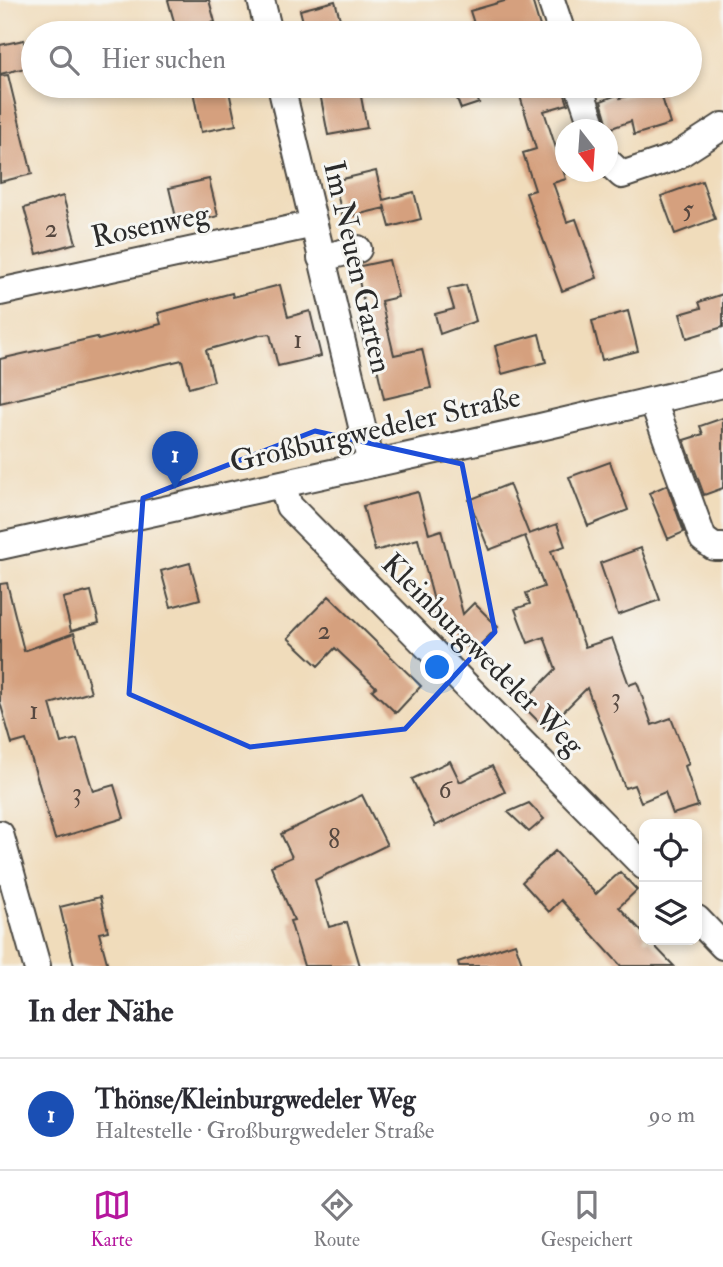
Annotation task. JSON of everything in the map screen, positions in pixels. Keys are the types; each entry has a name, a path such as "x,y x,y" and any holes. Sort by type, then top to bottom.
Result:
{"street":[{"path":"261,0 266,21"},
{"path":"551,0 558,21"},
{"name":"Im Neuen Garten","path":"284,98 370,464"},
{"path":"583,98 590,119"},
{"path":"618,172 622,175 675,157 723,126"},
{"name":"Rosenweg","path":"0,292 314,224"},
{"path":"321,258 358,249"},
{"name":"Großburgwedeler Straße","path":"0,545 723,384"},
{"path":"653,401 703,539 714,547 723,547"},
{"name":"Kleinburgwedeler Weg","path":"282,484 289,506 639,861"},
{"path":"0,834 37,966"},
{"path":"702,924 723,946"}],"highlighted area":[{"path":"315,431 462,464 495,632 405,729 250,747 129,694 143,498"}],"building":[{"path":"168,0 209,0 215,21 174,21"},
{"path":"508,0 532,0 538,21 473,21 470,11"},
{"path":"335,1 341,21 303,21 300,10"},
{"path":"21,41 21,69 0,74 0,45"},
{"path":"8,75 32,174 0,182 0,76"},
{"path":"194,98 230,98 236,125 201,132"},
{"path":"321,98 361,98 367,128 328,135"},
{"path":"457,98 477,98 479,103 461,109"},
{"path":"521,98 566,98 568,104 544,111 555,145 556,182 553,183 567,222 576,219 597,278 562,291 526,193 535,190 523,153 536,149"},
{"path":"609,98 662,98 670,124 634,135 631,121 618,126 618,119 606,119 601,101"},
{"path":"376,171 383,200 414,192 421,219 390,227 385,208 343,218 334,181"},
{"path":"209,179 218,216 178,226 169,188"},
{"path":"702,181 715,219 675,234 661,196"},
{"path":"63,196 76,243 37,254 24,208"},
{"path":"389,260 398,297 381,301 394,355 422,349 431,388 384,399 372,345 365,347 359,324 368,322 356,267"},
{"path":"280,285 288,317 310,311 321,356 278,366 270,334 260,335 206,350 214,381 189,388 182,360 0,403 0,359 97,337 98,340 161,324 158,313 232,293 233,297"},
{"path":"466,285 476,321 440,334 435,314 454,309 448,289"},
{"path":"723,294 723,327 687,338 680,314 701,308 699,302"},
{"path":"628,311 638,351 602,360 592,321"},
{"path":"539,334 546,362 502,374 495,346"},
{"path":"723,418 723,488 704,495 684,440 703,434 700,426"},
{"path":"610,462 628,510 588,526 569,477"},
{"path":"509,484 529,534 557,524 565,546 551,551 585,647 612,638 629,685 637,682 652,725 671,718 689,764 685,766 698,806 673,814 665,792 641,802 634,785 625,788 587,688 546,729 521,704 556,669 544,637 528,643 515,609 530,604 526,593 544,587 525,536 489,550 469,500"},
{"path":"667,485 684,532 668,539 649,493"},
{"path":"418,492 429,534 441,530 463,614 474,603 498,627 473,652 431,610 435,605 418,539 375,551 363,506"},
{"path":"641,548 660,600 618,615 600,563"},
{"path":"190,563 200,599 171,607 161,571"},
{"path":"7,583 24,651 74,633 91,692 50,704 61,743 77,739 93,791 114,785 124,818 55,839 26,740 12,744 0,702 0,584"},
{"path":"91,591 99,623 71,631 63,598"},
{"path":"329,596 421,686 396,713 372,690 376,687 335,648 318,666 288,638"},
{"path":"450,761 460,782 492,766 505,792 435,826 412,779"},
{"path":"362,795 387,845 315,880 329,927 347,922 360,966 304,966 290,921 294,920 271,866 292,857 281,834"},
{"path":"529,803 544,819 529,832 508,812"},
{"path":"555,851 596,894 620,872 637,890 619,907 639,929 639,945 654,945 674,966 621,966 561,900 549,912 522,882"},
{"path":"100,897 108,931 99,933 108,966 74,966 60,907"},
{"path":"515,943 523,966 459,966 458,962"}],"place":[{"name":"Thönse/Kleinburgwedeler Weg","path":"175,489"}]}
